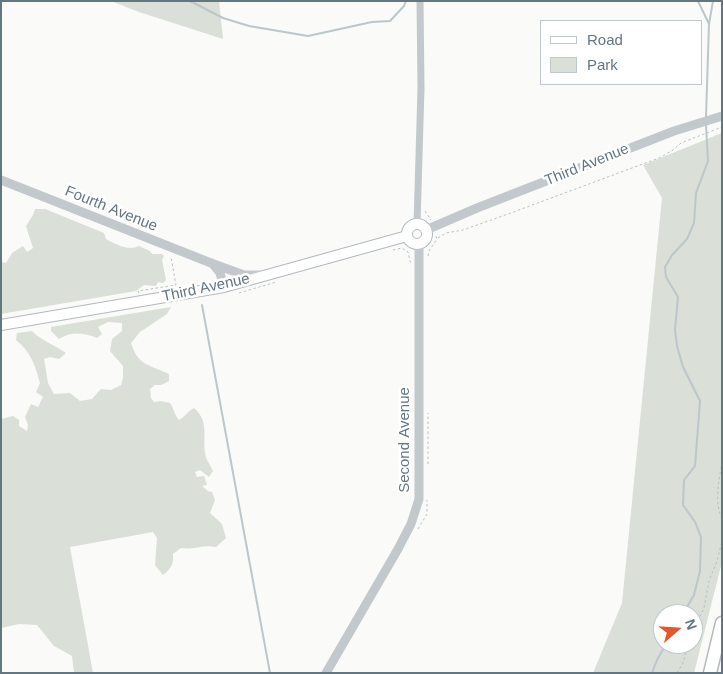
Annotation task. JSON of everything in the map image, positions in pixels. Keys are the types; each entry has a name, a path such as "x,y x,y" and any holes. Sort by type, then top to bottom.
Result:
{"highway":[{"path":"710,673 722,623"}],"main road":[{"path":"416,224 421,224 426,230 426,238 419,244 410,240 408,236 410,227 416,224"},
{"name":"Third Avenue","path":"1,325 224,287 408,236"}],"street":[{"path":"416,224 421,88 420,3"},
{"name":"Third Avenue","path":"426,230 477,208 674,131 722,116"},
{"name":"Fourth Avenue","path":"1,180 244,275 262,276"},
{"name":"Second Avenue","path":"326,673 398,549 411,524 419,500 419,244"},
{"path":"212,263 220,273 224,287"}],"path":[{"path":"436,239 446,233 463,230 659,158 681,143 722,127"},
{"path":"428,414 428,470"},
{"path":"722,462 717,500 718,510 722,519"},
{"path":"418,529 427,514 428,496"},
{"path":"703,610 709,580 717,561 722,541"},
{"path":"677,673 685,654"}],"green space":[{"path":"111,1 219,1 223,39 139,12"},
{"path":"722,133 722,562 703,637 703,604 653,604 653,654 699,654 694,673 593,673 622,603 662,198 643,165"},
{"path":"35,209 45,209 104,233 106,239 118,245 127,248 139,246 150,251 152,254 162,254 164,256 162,260 166,280 163,283 158,282 156,286 144,285 136,291 1,314 1,262 6,263 12,253 23,246 27,252 33,248 26,226"},
{"path":"171,307 167,314 140,332 131,343 141,361 169,374 169,381 161,385 155,385 150,389 151,398 154,402 170,403 179,420 194,408 202,419 206,457 213,471 209,477 200,470 195,472 197,477 204,476 207,485 202,486 212,492 215,500 210,513 222,524 226,538 216,547 181,548 173,554 171,566 163,575 155,565 157,538 153,532 70,547 93,673 74,673 72,656 54,646 37,625 19,624 1,628 1,419 13,416 19,420 19,426 27,431 28,425 25,417 31,404 38,407 43,397 36,392 40,383 36,370 29,354 16,340 17,333 32,331 66,353 59,359 50,357 44,359 48,383 54,394 70,393 80,401 92,399 101,389 111,390 121,385 123,366 110,351 112,339 122,331 122,323 108,322 98,327 102,334 97,338 78,334 68,335 59,339 51,331 51,327"}],"waterway":[{"path":"190,1 223,18 249,26 308,36 372,22 390,21 404,6 406,1"},
{"path":"698,1 709,24 706,117"},
{"path":"709,24 713,1"},
{"path":"689,604 694,595 700,571 701,537 695,522 683,505 684,480 695,466 700,401 683,367 677,346 675,330 678,297 666,277 665,267 672,255 687,239 694,223 696,193 708,161 706,125"},
{"path":"202,305 270,673"},
{"path":"652,673 660,654"}]}
